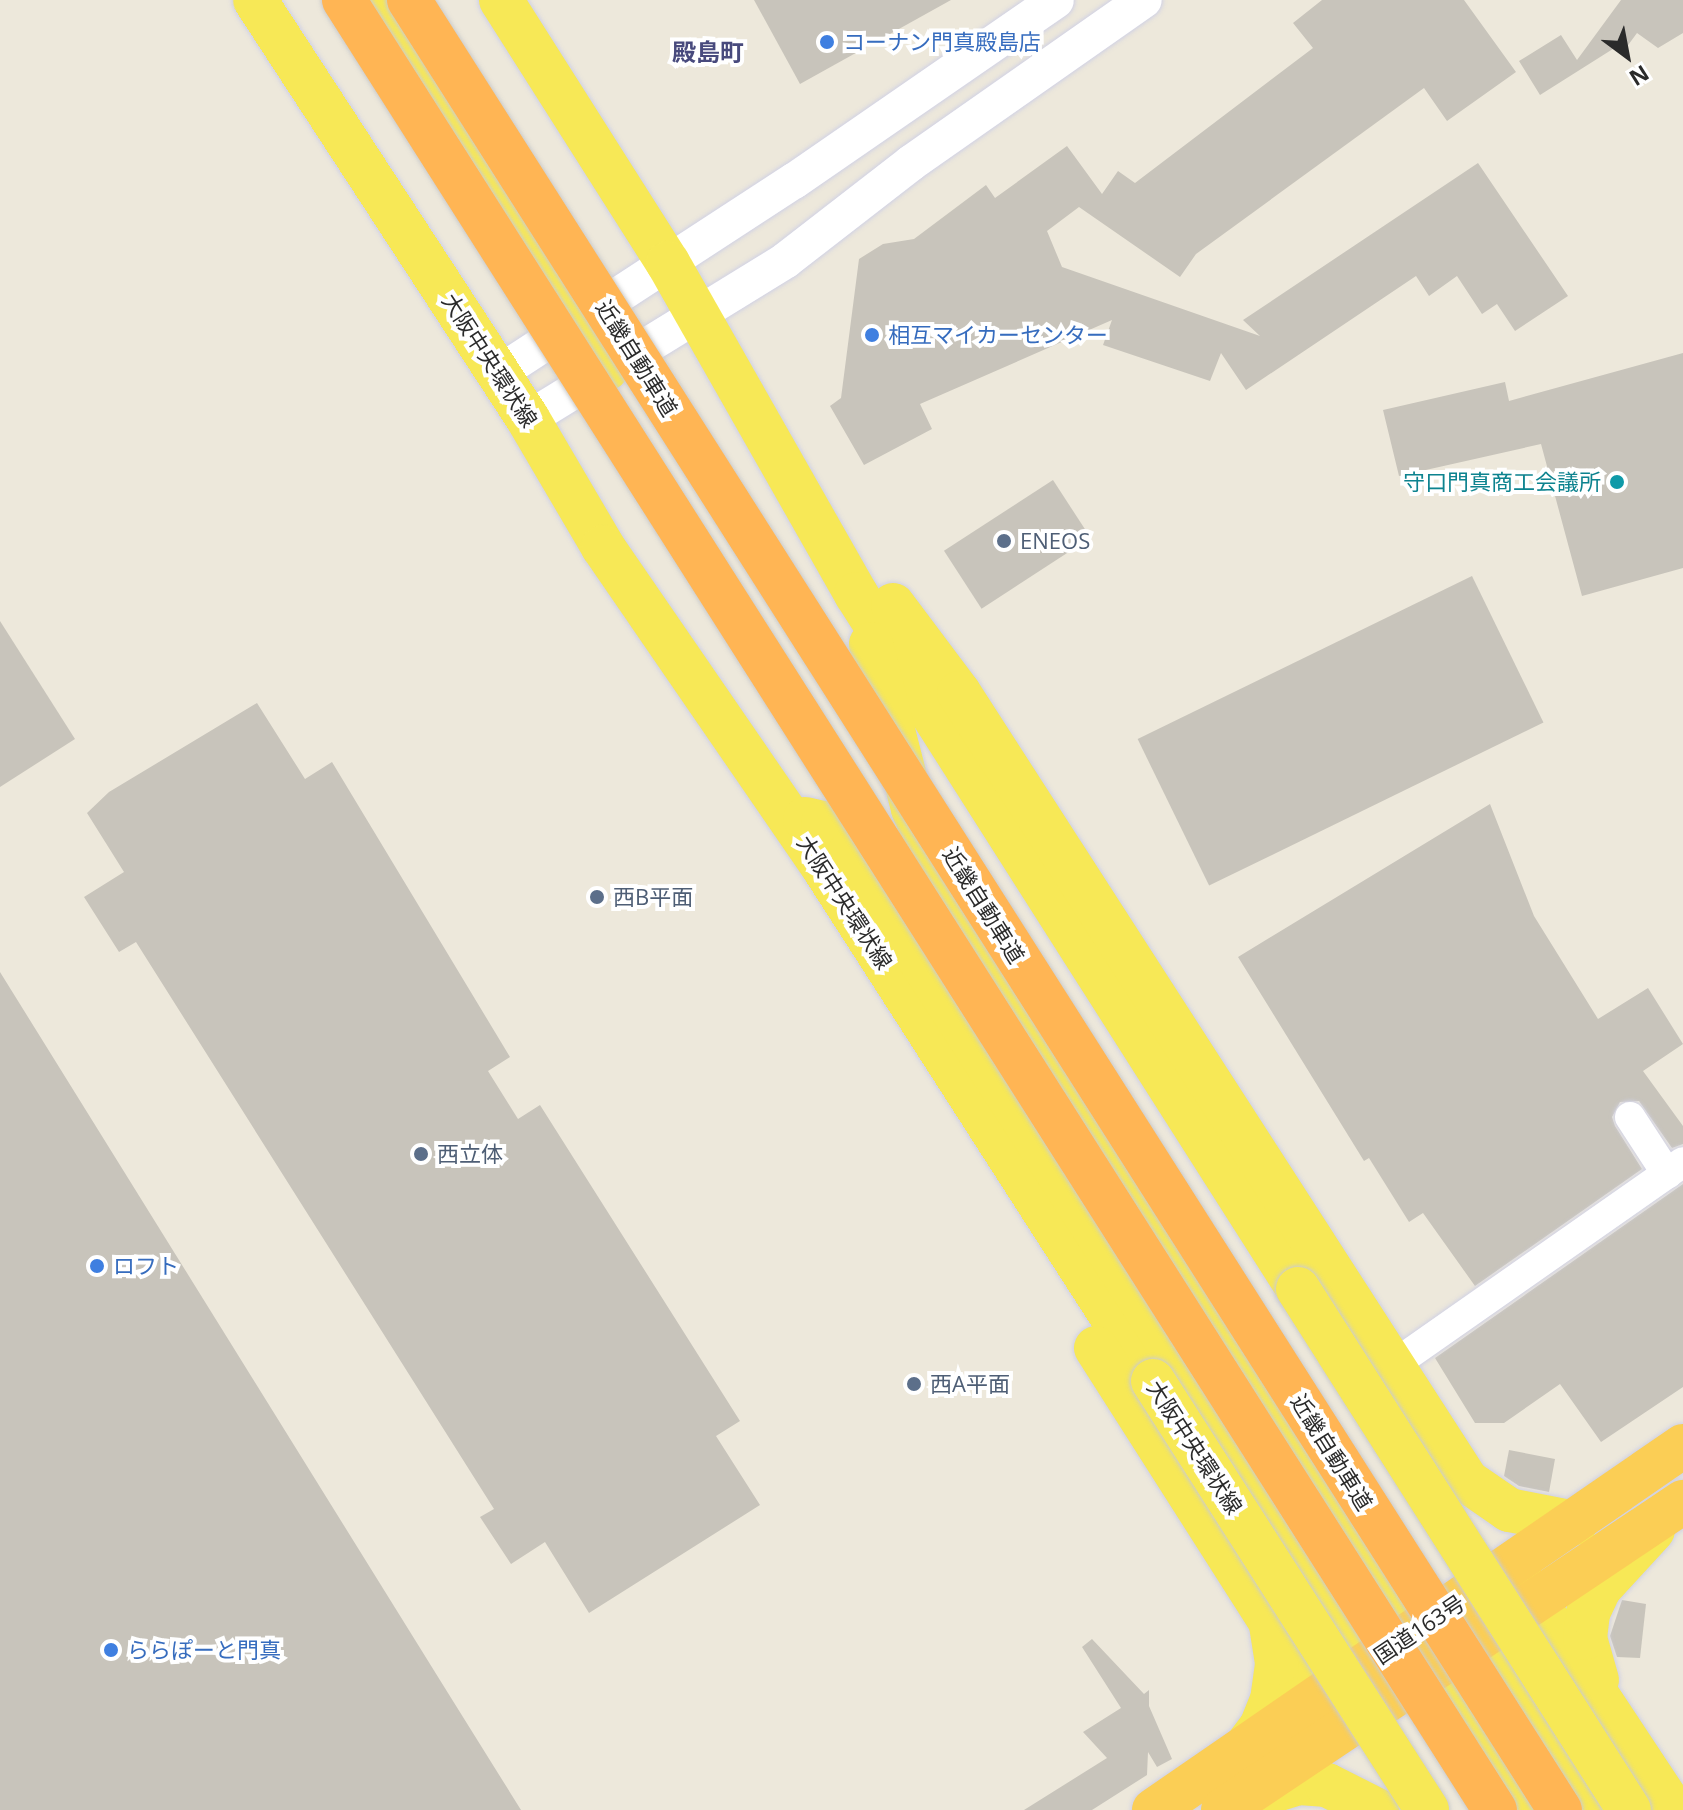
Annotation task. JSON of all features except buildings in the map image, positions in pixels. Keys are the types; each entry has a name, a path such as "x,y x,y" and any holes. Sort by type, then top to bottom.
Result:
{"highway":[{"path":"344,0 1495,1810"},
{"name":"近畿自動車道","path":"409,0 1560,1810"},
{"name":"国道163号","path":"1523,1582 1576,1523 1683,1446"},
{"name":"国道163号","path":"1228,1807 1329,1714 1523,1582 1675,1507"},
{"name":"国道163号","path":"1154,1810 1245,1748 1329,1714"}],"main road":[{"name":"大阪中央環状線","path":"255,0 499,373 603,547 787,815 1427,1810"},
{"path":"374,0 606,369"},
{"path":"501,0 668,263 856,594 1629,1810"},
{"path":"806,503 908,622 959,693 1467,1481 1509,1510 1576,1523"},
{"path":"856,594 913,809 963,922 1527,1810"},
{"path":"787,815 823,823 850,852 1384,1677"},
{"path":"811,852 812,900 1329,1714"},
{"path":"1603,1701 1585,1638 1588,1613 1599,1589 1675,1507"},
{"path":"1523,1582 1673,1810"},
{"path":"1470,1618 1593,1810"},
{"path":"1245,1748 1261,1727 1272,1700 1277,1663 1270,1623"},
{"path":"1228,1807 1299,1783 1350,1793 1377,1810"}],"street":[{"path":"499,373 668,263 1056,0"},
{"path":"528,419 696,312 786,260 911,163 1144,0"},
{"path":"1392,1366 1675,1168 1630,1117"}],"place":[{"name":"コーナン門真殿島店","path":"827,42"},
{"name":"相互マイカーセンター","path":"872,335"},
{"name":"守口門真商工会議所","path":"1617,482"},
{"name":"ENEOS","path":"1004,541"},
{"name":"西B平面","path":"597,897"},
{"name":"西立体","path":"421,1154"},
{"name":"ロフト","path":"97,1266"},
{"name":"西A平面","path":"914,1384"},
{"name":"ららぽーと門真","path":"111,1650"}],"district":[{"name":"殿島町","path":"708,52"}]}
